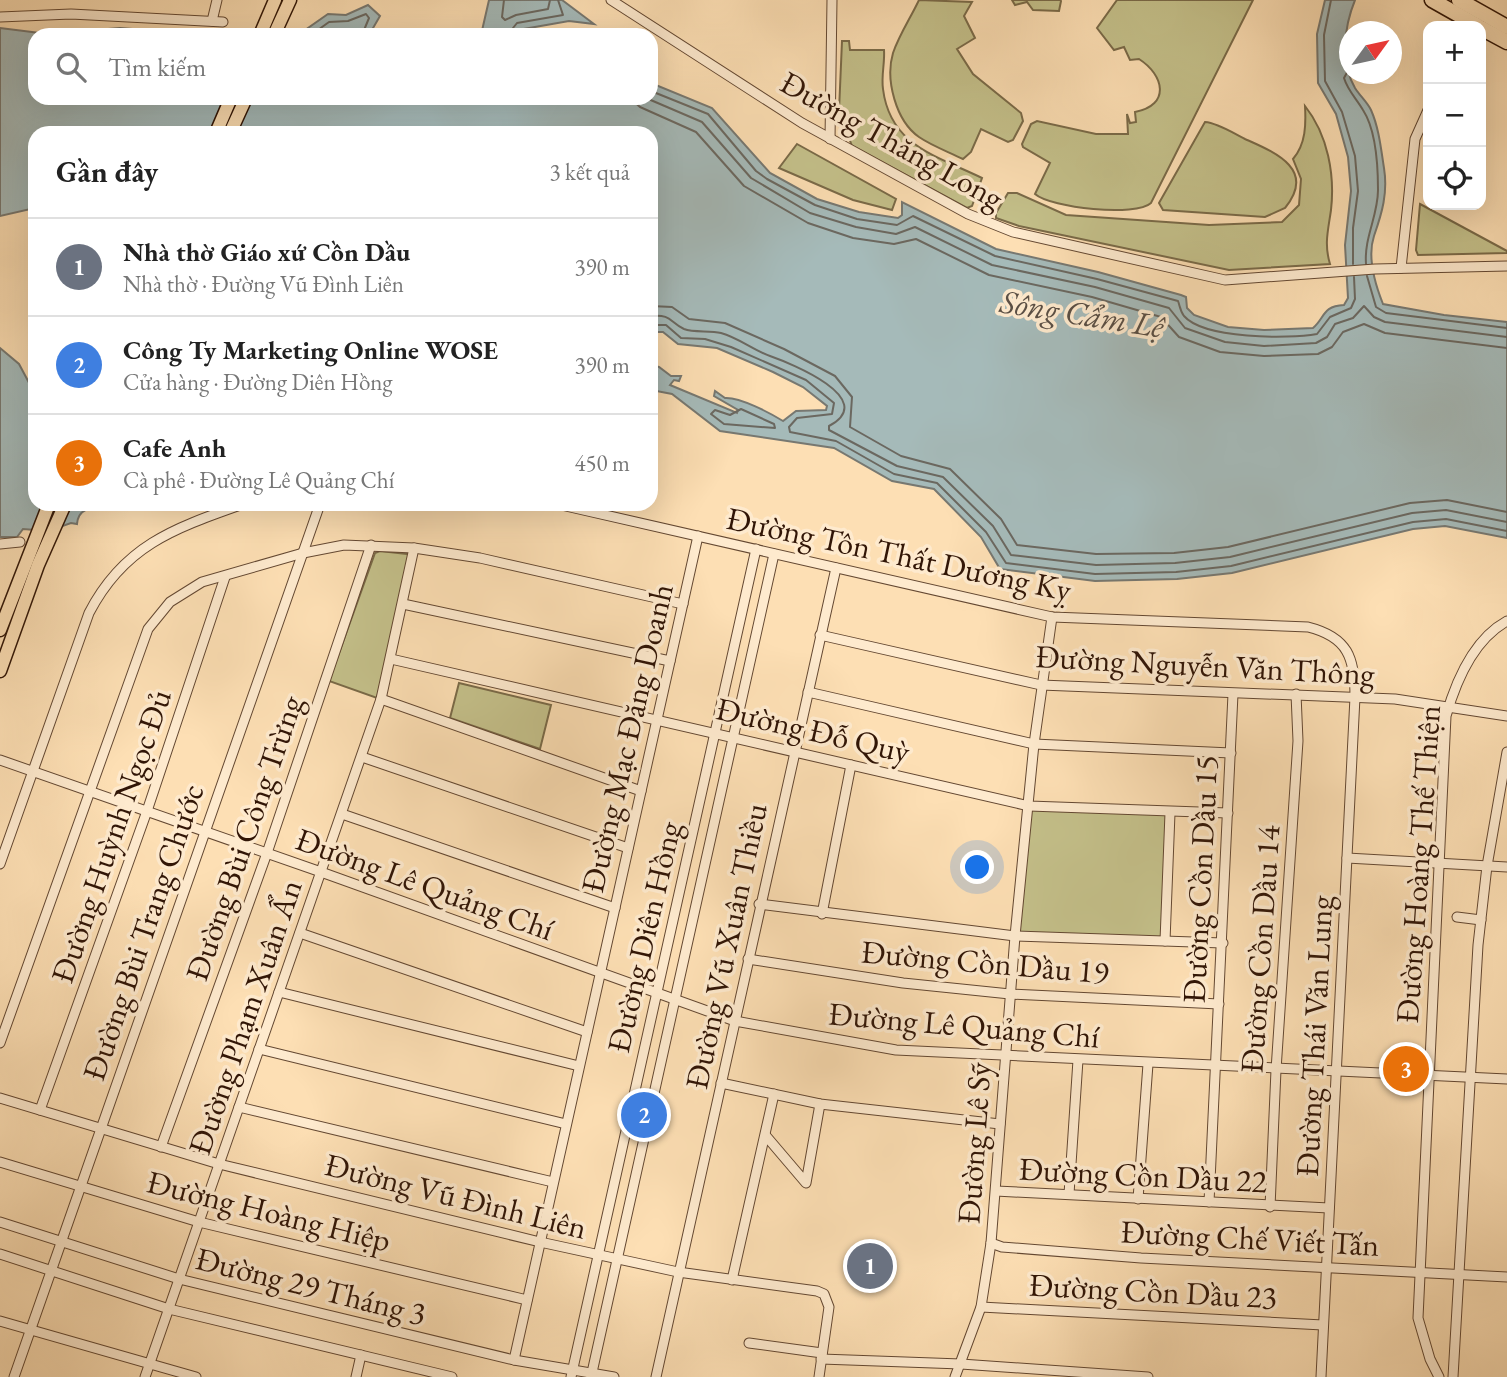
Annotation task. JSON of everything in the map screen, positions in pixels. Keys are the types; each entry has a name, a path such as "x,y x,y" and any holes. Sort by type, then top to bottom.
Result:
{"highway":[{"path":"1432,0 1468,21"},
{"path":"1459,0 1507,27"},
{"path":"1486,31 1507,42"}],"main road":[{"path":"263,28 275,0"},
{"path":"277,28 290,0"},
{"path":"219,126 228,105"},
{"path":"233,126 243,105"},
{"path":"0,671 47,511"},
{"path":"0,630 32,563 61,511"}],"street":[{"path":"212,21 217,0"},
{"name":"Đường Thăng Long","path":"611,0 655,28"},
{"path":"830,139 832,0"},
{"path":"0,17 71,14 223,22"},
{"name":"Đường Thăng Long","path":"658,30 830,139 968,214 1013,232 1225,280 1375,269 1507,266"},
{"path":"1401,268 1415,139 1423,121"},
{"path":"0,864 89,613 101,590 122,564 152,541 184,525 223,511"},
{"name":"Đường Bùi Trang Chước","path":"14,1377 318,511"},
{"name":"Đường Tôn Thất Dương Kỵ","path":"588,511 1052,617 1308,627 1325,631 1340,642 1352,660 1355,697"},
{"name":"Đường Mạc Đăng Doanh","path":"514,1360 698,536"},
{"path":"0,544 20,542"},
{"path":"0,1043 148,629 170,602 202,582 303,553 344,545 371,545 414,548 559,574 683,604"},
{"name":"Đường Bùi Công Trừng","path":"161,1147 267,853 371,545"},
{"name":"Đường Phạm Xuân Ẩn","path":"145,1377 381,699 414,548"},
{"name":"Đường Diên Hồng","path":"572,1373 756,549"},
{"name":"Đường Diên Hồng","path":"591,1375 774,554"},
{"name":"Đường Vũ Xuân Thiều","path":"656,1377 759,904 836,568"},
{"name":"Đường Huỳnh Ngọc Đủ","path":"40,1110 147,811 225,577"},
{"path":"403,604 670,660"},
{"name":"Đường Lê Sỹ","path":"955,1377 981,1307 991,1243 1015,936 1034,744 1052,617"},
{"name":"Đường Hoàng Thế Thiện","path":"1438,1375 1430,1359 1418,1318 1449,706 1474,652 1507,621"},
{"name":"Đường Nguyễn Văn Thông","path":"820,635 1041,685 1355,697 1449,706 1507,716"},
{"name":"Đường Đỗ Quỳ","path":"391,659 1029,806 1228,813"},
{"path":"808,692 1034,744 1231,753"},
{"name":"Đường Cồn Dầu 15","path":"1209,1202 1233,694"},
{"name":"Đường Cồn Dầu 14","path":"1270,1207 1276,1070 1298,741 1296,694"},
{"name":"Đường Thái Văn Lung","path":"1321,1377 1355,697"},
{"path":"381,699 641,791"},
{"path":"1438,1375 1452,1374 1481,920 1487,866 1507,752"},
{"path":"362,757 628,848"},
{"name":"Đường Lê Quảng Chí","path":"0,760 735,1021 896,1050 1507,1079"},
{"path":"822,914 851,765"},
{"path":"1165,941 1170,813"},
{"path":"342,814 615,908"},
{"path":"1347,858 1507,867"},
{"path":"759,904 822,914 1015,936 1223,943"},
{"path":"1457,917 1481,920"},
{"path":"300,933 587,1032"},
{"name":"Đường Cồn Dầu 19","path":"748,959 903,983 1010,994 1219,1004"},
{"path":"279,992 579,1066"},
{"path":"259,1049 566,1124"},
{"path":"1069,1194 1078,1059"},
{"path":"1138,1199 1148,1064"},
{"path":"721,1083 820,1104 1000,1124"},
{"path":"732,1280 774,1094"},
{"name":"Đường Vũ Đình Liên","path":"0,1098 219,1164 598,1256 678,1272 824,1294 829,1307 818,1377"},
{"path":"766,1136 806,1183 820,1104"},
{"path":"239,1107 553,1182"},
{"name":"Đường Hoàng Hiệp","path":"0,1162 199,1222 527,1300"},
{"name":"Đường Cồn Dầu 22","path":"996,1191 1329,1208"},
{"name":"Đường 29 Tháng 3","path":"0,1222 179,1279 514,1360 572,1373 614,1377"},
{"name":"Đường Chế Viết Tấn","path":"991,1243 1141,1258 1507,1277"},
{"name":"Đường 29 Tháng 3","path":"0,1255 169,1309 452,1377"},
{"name":"Đường Cồn Dầu 23","path":"981,1307 1323,1325"},
{"path":"0,1321 196,1377"},
{"path":"749,1343 822,1356 1148,1377"},
{"path":"356,1377 361,1355"}],"shaded area":[{"path":"919,0 972,2 964,16 975,38 957,49 973,74 1021,113 1023,121 1013,140 1008,142 981,129 971,152 963,159 919,137 904,121 894,99 891,64 898,40"},
{"path":"1012,0 1061,1 1059,11 1033,10 1027,2 1015,5"},
{"path":"1117,0 1253,0 1151,203 1142,207 1112,210 1075,207 1044,199 1035,194 1050,163 1022,144 1031,124 1037,121 1096,134 1128,134 1127,114 1130,123 1136,122 1135,112 1147,108 1159,96 1160,89 1154,73 1139,59 1130,60 1124,47 1114,50 1097,28"},
{"path":"842,41 849,41 850,50 884,50 883,89 887,108 895,124 918,147 982,178 972,206 967,208 852,146 839,111"},
{"path":"1305,106 1324,142 1331,169 1332,197 1327,244 1330,264 1229,270 1019,226 996,218 996,213 1008,193 1017,193 1066,215 1209,225 1282,222 1299,205 1301,179 1293,159 1303,140"},
{"path":"1205,122 1220,126 1268,150 1288,164 1294,172 1296,183 1294,194 1285,208 1265,217 1163,210 1159,203"},
{"path":"797,144 896,199 892,210 853,200 779,168"},
{"path":"1420,204 1423,210 1431,210 1507,253 1418,255 1416,250"},
{"path":"380,551 407,554 410,558 377,698 329,681 375,553"},
{"path":"459,683 551,705 540,749 450,718"},
{"path":"1029,806 1170,813 1165,941 1015,936"}],"water":[{"path":"489,0 562,0 594,24 569,21 529,28 483,28"},
{"name":"Sông Cẩm Lệ","path":"1325,0 1355,0 1348,21 1339,21 1339,84 1353,84 1369,107 1378,131 1385,194 1371,253 1383,304 1444,315 1507,322 1507,538 1445,526 1413,529 1232,573 1177,579 1095,581 1000,569 981,537 934,489 892,481 834,448 720,431 672,394 658,391 658,367 671,376 681,376 679,381 674,380 670,385 737,413 738,410 714,396 715,391 725,398 747,403 783,421 796,411 826,410 827,406 803,387 773,372 717,348 678,344 663,332 658,332 658,126 28,126 28,210 0,216 0,28 28,32 28,105 658,105 658,86 712,108 770,173 817,199 859,212 898,218 902,215 902,202 996,249 1098,272 1181,295 1186,297 1187,308 1194,315 1228,327 1264,330 1313,328 1328,310 1344,305 1348,298 1345,245 1351,191 1348,157 1336,114 1318,83 1317,34"},
{"path":"368,5 380,16 373,28 308,28 328,14 346,15"},
{"path":"0,348 19,364 28,381 28,511 85,511 77,524 71,523 48,531 23,529 17,537 0,537"}],"place":[{"name":"Cafe Anh","path":"1406,1069"},
{"name":"Công Ty Marketing Online WOSE","path":"644,1115"},
{"name":"Nhà thờ Giáo xứ Cồn Dầu","path":"870,1266"}]}
